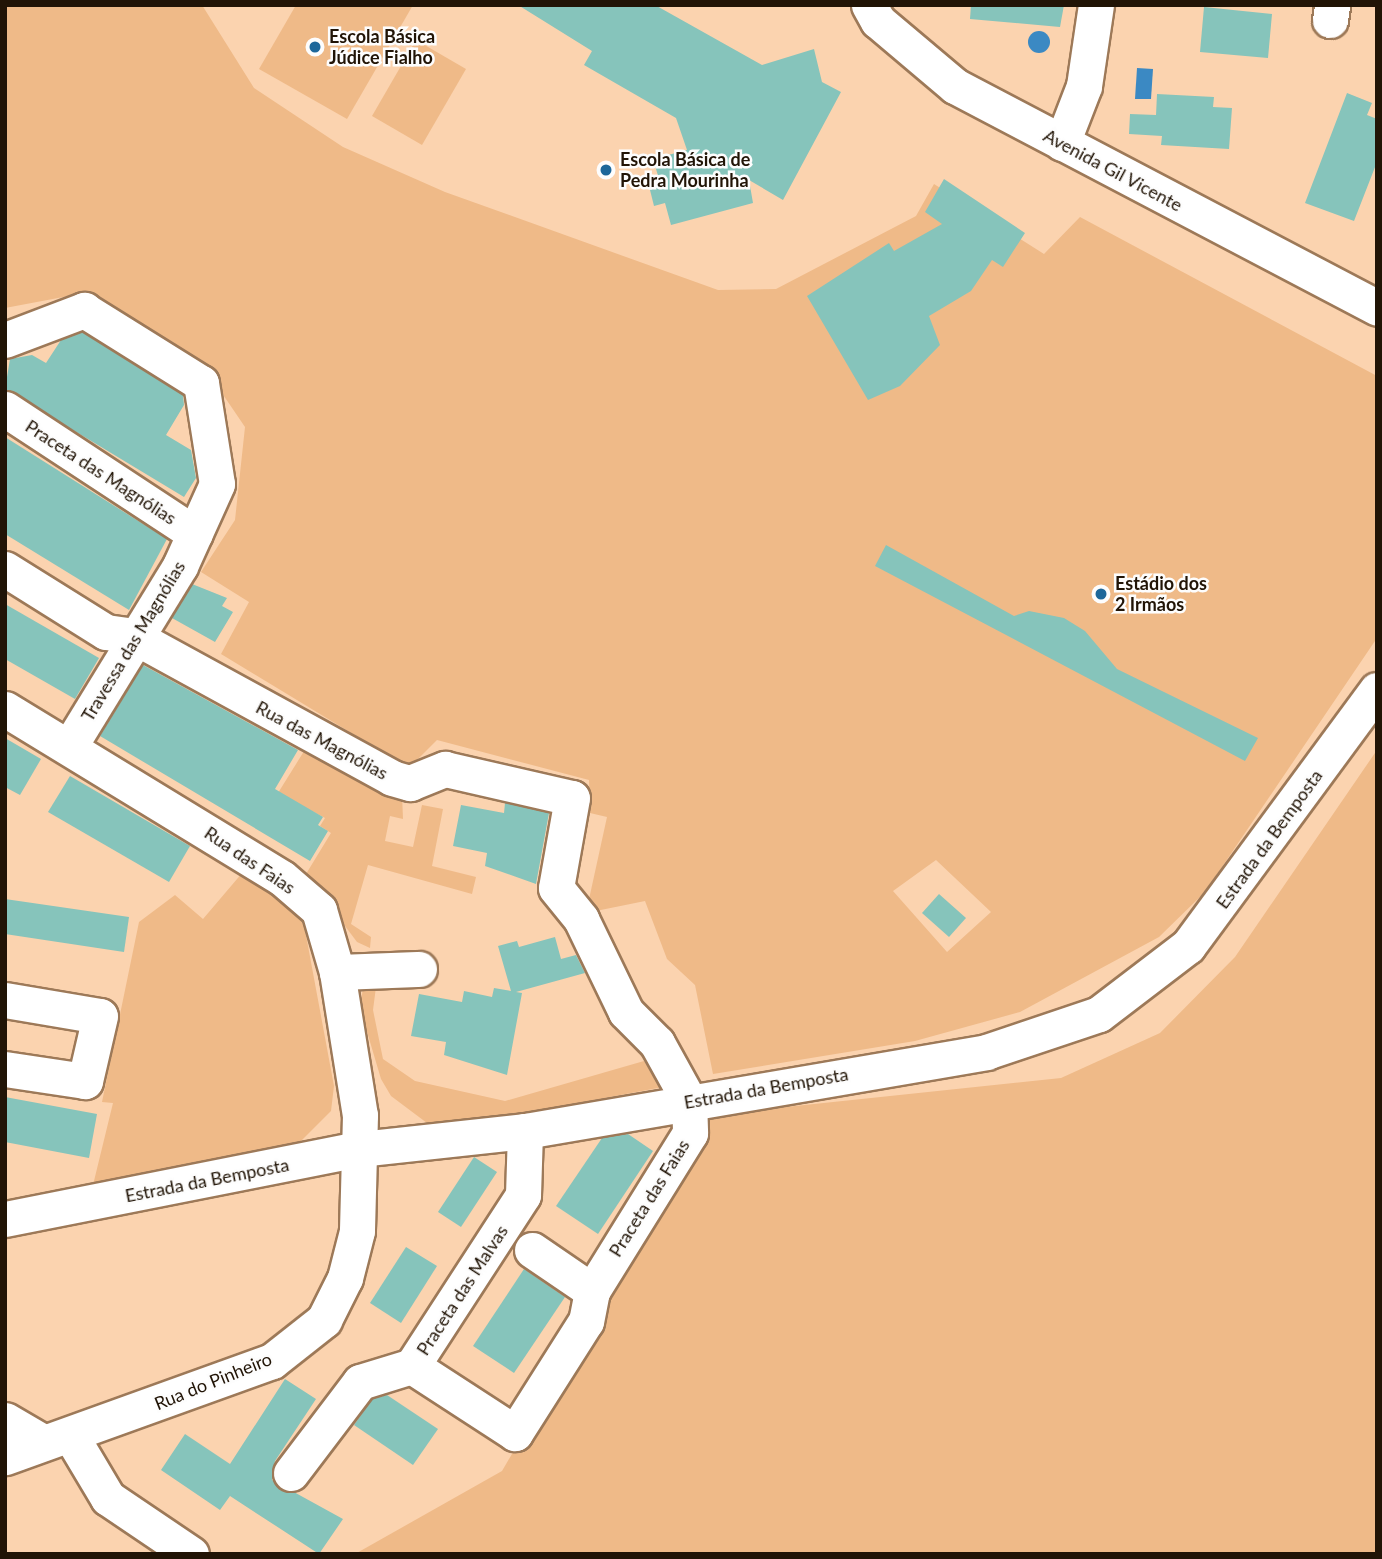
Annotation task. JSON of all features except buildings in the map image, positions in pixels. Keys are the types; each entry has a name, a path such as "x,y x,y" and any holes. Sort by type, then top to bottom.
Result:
{"street":[{"name":"Avenida Gil Vicente","path":"869,5 878,21 955,86 1377,308"},
{"path":"1062,143 1084,86 1096,5"},
{"name":"Praceta das Magnólias","path":"5,340 84,310 201,383 217,484 195,534 5,409"},
{"name":"Travessa das Magnólias","path":"69,747 195,534"},
{"name":"Rua das Magnólias","path":"5,569 106,632 133,636 392,778 410,783 445,769 567,794 574,803 556,888 580,919 626,1012 657,1043 689,1101"},
{"name":"Estrada da Bemposta","path":"5,1219 360,1149 525,1131 986,1052 1099,1014 1188,946 1377,690"},
{"name":"Rua das Faias","path":"5,709 282,878 319,910 337,972 360,1149"},
{"path":"337,972 419,969"},
{"path":"5,1000 100,1016 85,1081 5,1069"},
{"name":"Praceta das Faias","path":"412,1366 515,1433 586,1321 592,1291 690,1133 689,1101"},
{"name":"Praceta das Malvas","path":"291,1473 360,1382 412,1366 523,1195 525,1131"},
{"name":"Rua do Pinheiro","path":"5,1457 272,1361 324,1320 345,1278 357,1231 360,1149"},
{"path":"532,1250 592,1291"},
{"path":"5,1420 57,1439 108,1497 191,1554"}],"shaded area":[{"path":"5,5 202,5 254,88 343,147 445,192 718,290 776,289 916,216 934,184 1044,254 1080,217 1377,376 1377,638 1205,892 1159,937 1020,1012 915,1041 713,1074 695,985 667,959 645,901 586,913 607,817 590,813 589,780 437,740 409,768 221,654 249,602 201,572 235,520 245,427 211,377 173,342 74,295 5,308","holes":["936,860 991,912 947,952 893,891"]},
{"path":"296,5 413,5 347,119 259,69"},
{"path":"416,40 466,69 422,145 372,116"},
{"path":"306,748 402,794 403,819 390,816 385,841 413,847 422,805 443,809 432,866 476,877 472,894 368,865 351,924 371,937 370,948 357,942 306,874 331,833 320,826 325,818 278,793"},
{"path":"1377,750 1377,1554 355,1554 502,1471 711,1115 1061,1078 1160,1033 1235,957"},
{"path":"243,872 303,919 334,1086 331,1111 293,1149 93,1185 113,1103 102,1102 139,922 175,895 203,919"},
{"path":"364,981 376,987 373,1010 383,1059 415,1081 505,1101 644,1061 663,1087 462,1125 427,1123 391,1096 381,1079 360,1008"}],"water":[{"path":"1039,31 1047,34 1050,42 1047,50 1039,53 1031,50 1028,42 1031,34"},
{"path":"1137,68 1153,69 1151,99 1135,99"}],"place":[{"name":"Escola Básica Júdice Fialho","path":"315,47"},
{"name":"Escola Básica de Pedra Mourinha","path":"606,170"},
{"name":"Estádio dos 2 Irmãos","path":"1101,594"}]}
